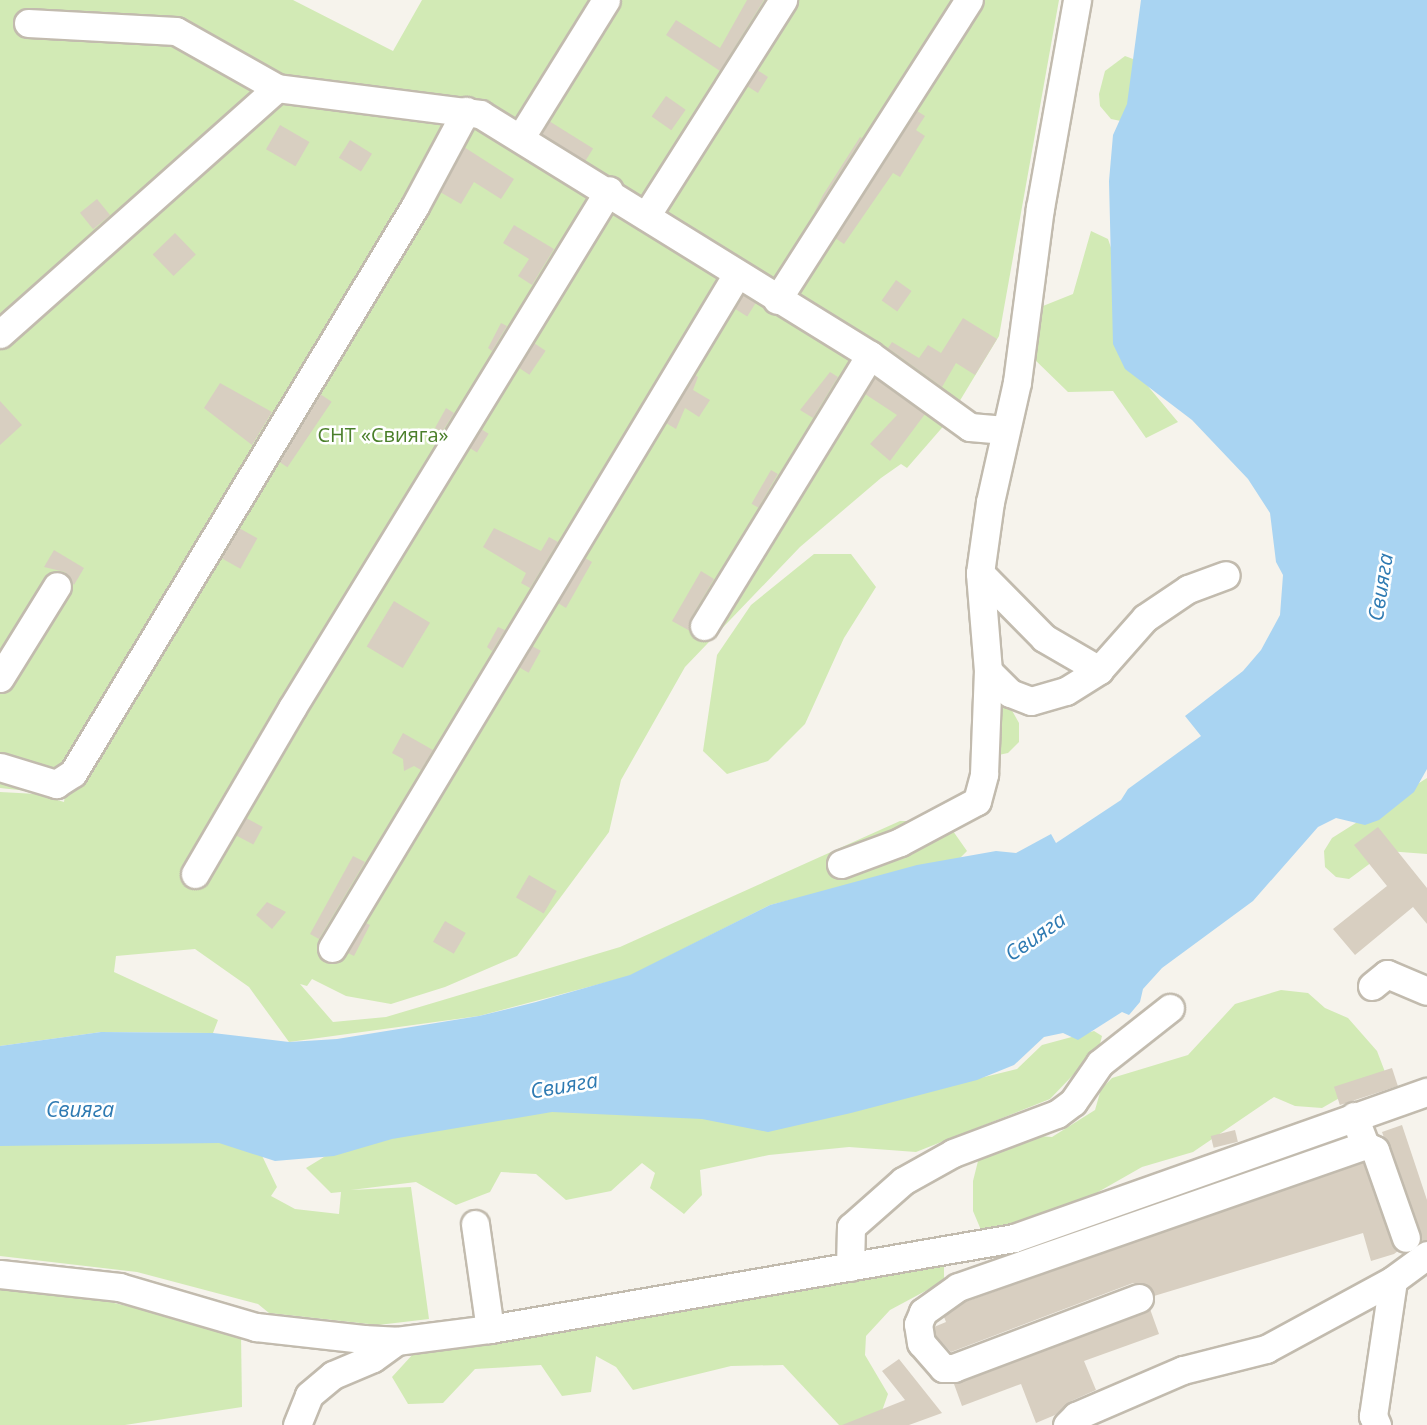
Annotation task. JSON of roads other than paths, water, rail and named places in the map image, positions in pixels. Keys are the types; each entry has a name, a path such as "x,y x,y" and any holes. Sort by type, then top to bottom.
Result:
{"street":[{"path":"521,137 606,0"},
{"path":"646,216 783,0"},
{"path":"777,300 969,0"},
{"path":"841,864 900,842 977,801 984,774 988,671 980,573 1005,430 1017,382 1040,208 1077,0"},
{"path":"28,23 176,32 277,88 466,111 521,137 609,190 736,276 870,355 970,427 1005,430"},
{"path":"0,334 277,88"},
{"path":"0,766 57,783 73,773 415,206 466,111"},
{"path":"195,874 298,697 609,190"},
{"path":"332,948 736,276"},
{"path":"704,626 870,355"},
{"path":"980,573 1044,638 1099,670"},
{"path":"988,671 1011,693 1031,700 1066,691 1099,670 1145,618 1188,589 1226,575"},
{"path":"0,678 57,586"},
{"path":"1372,986 1387,974 1427,991"},
{"path":"850,1267 851,1227 903,1181 953,1153 1057,1114 1073,1102 1100,1063 1170,1008"},
{"path":"0,1274 119,1287 256,1327 396,1341 490,1329 1014,1238 1427,1092"},
{"path":"1354,1116 1365,1145 1375,1150 1406,1238"},
{"path":"1139,1298 954,1368 943,1368 921,1343 918,1324 923,1312 958,1287 1365,1145"},
{"path":"475,1224 490,1329"},
{"path":"1067,1425 1077,1416 1183,1370 1266,1348 1393,1280 1427,1256"},
{"path":"1377,1425 1373,1416 1393,1280"},
{"path":"297,1425 309,1395 333,1375 373,1358 396,1341"}],"water":[{"name":"Свияга","path":"1141,0 1427,0 1427,769 1414,792 1379,820 1365,825 1336,818 1318,827 1253,901 1162,968 1143,989 1140,1002 1129,1015 1122,1012 1078,1040 1063,1033 1044,1037 1014,1065 977,1080 851,1113 768,1132 702,1119 552,1112 392,1139 334,1156 275,1161 219,1143 0,1146 0,1046 101,1032 213,1033 289,1042 337,1039 479,1016 536,1002 630,975 770,905 917,865 996,851 1016,853 1051,834 1056,843 1121,800 1128,789 1201,736 1185,716 1243,671 1261,650 1280,615 1283,575 1276,562 1270,513 1248,479 1192,420 1125,369 1113,344 1109,181 1113,135 1127,104"}],"park label":[{"name":"СНТ «Свияга»","path":"383,434"}]}
